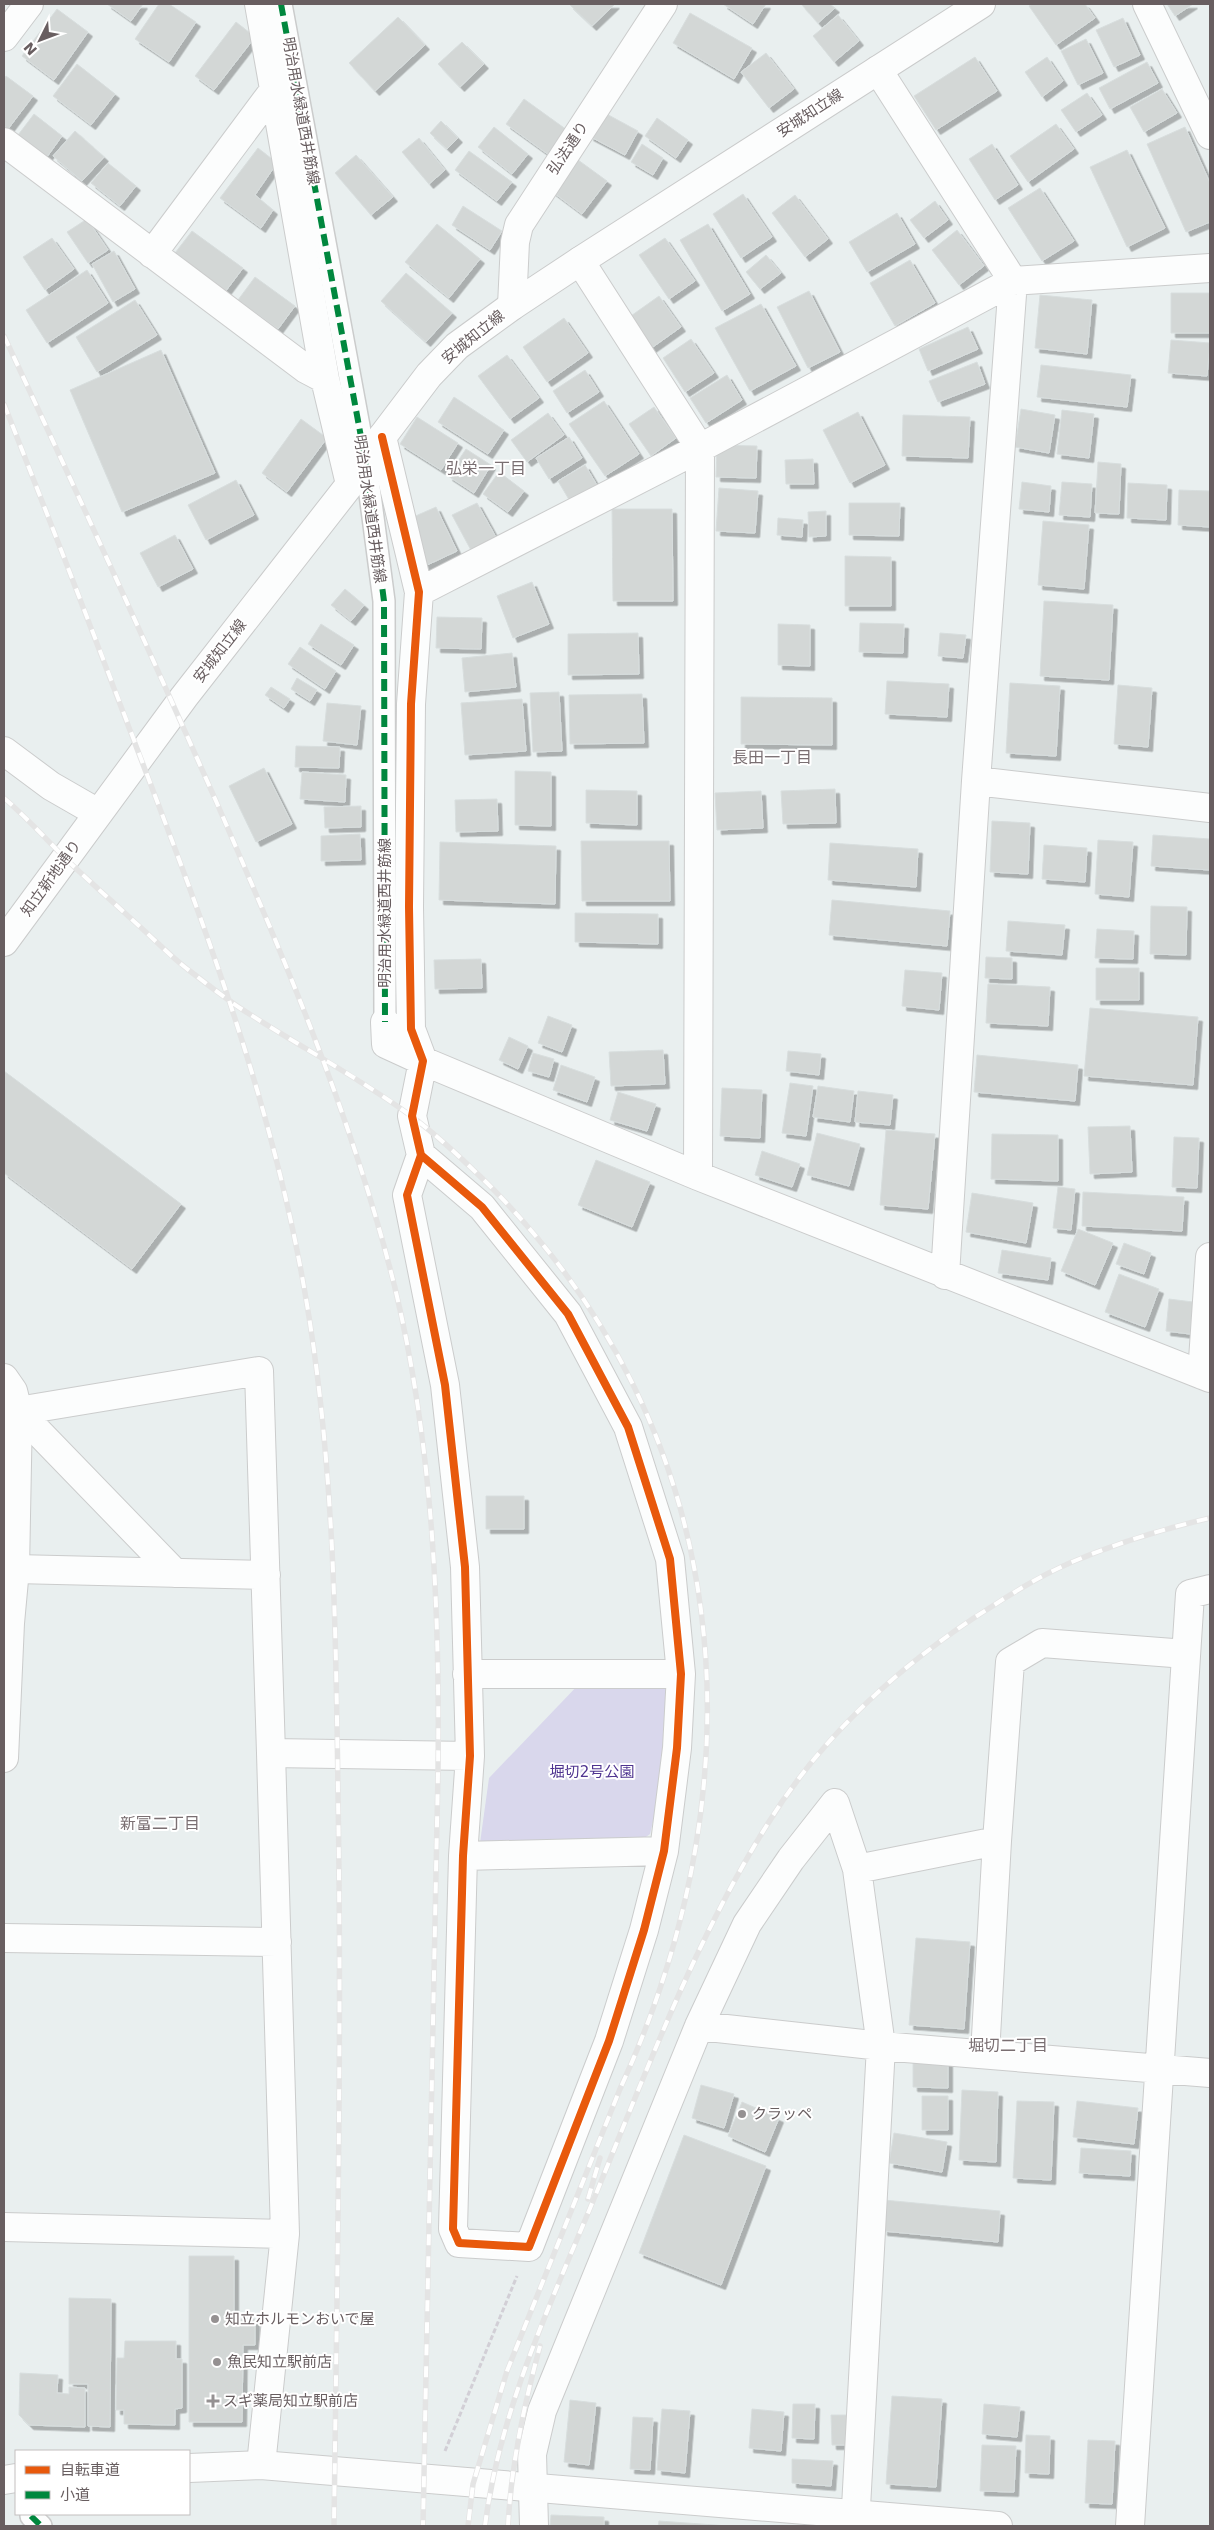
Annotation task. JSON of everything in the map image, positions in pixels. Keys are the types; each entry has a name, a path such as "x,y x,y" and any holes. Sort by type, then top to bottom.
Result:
{"street":[{"path":"4,37 29,4"},
{"path":"259,4 325,380 358,474"},
{"name":"明治用水緑道西井筋線","path":"281,4 358,474 384,601 386,1022"},
{"name":"弘法通り","path":"512,306 515,242 519,225 663,4"},
{"name":"安城知立線","path":"98,813 184,697 358,474 382,437 429,375 457,346 512,306 580,261 981,4"},
{"path":"1147,4 1208,124"},
{"path":"878,70 1013,281 976,781 945,1275"},
{"path":"152,254 274,90"},
{"path":"4,142 306,369 325,380"},
{"path":"580,261 700,448 698,1176"},
{"path":"418,592 700,448 1013,281 1210,268"},
{"path":"382,437 418,592 411,704 409,907 411,1029 423,1061 412,1116 421,1155 407,1195 445,1385 466,1567 470,1756 463,1856 453,2229 459,2243 529,2247 608,2041 644,1930 664,1851 677,1748 681,1674 670,1559 628,1427 568,1314 482,1207 421,1155"},
{"path":"4,751 50,786 98,813"},
{"path":"976,781 1210,808"},
{"name":"知立新地通り","path":"4,942 98,813"},
{"path":"386,1022 386,1044 423,1061 698,1176 945,1275 1206,1376 1210,1257"},
{"path":"18,1412 259,1371 285,2234 261,2465"},
{"path":"4,1378 13,1390 18,1412 15,1569 7,1620 4,1758"},
{"path":"18,1412 175,1573"},
{"path":"15,1569 266,1575"},
{"path":"1130,2526 1190,1594 1210,1589"},
{"path":"985,2054 997,1841 1010,1662 1042,1643 1186,1654"},
{"path":"467,1674 681,1674"},
{"path":"271,1753 470,1756"},
{"path":"534,2526 532,2454 542,2411 699,2026 748,1924 791,1859 835,1803 857,1869 881,2046 855,2520"},
{"path":"857,1869 997,1841"},
{"path":"463,1856 664,1851"},
{"path":"4,1938 277,1942"},
{"path":"699,2026 881,2046 1210,2073"},
{"path":"4,2227 285,2234"},
{"path":"190,2468 261,2465 855,2520 998,2526"}],"path":[{"path":"445,2452 529,2247"}],"green space":[{"name":"堀切2号公園","path":"657,1681 667,1691 660,1792 650,1834 639,1842 480,1843 489,1778 581,1682"}],"building":[{"path":"107,4 143,4 131,21"},
{"path":"159,4 169,4 196,22 169,62 135,39"},
{"path":"569,4 615,4 592,26"},
{"path":"723,4 766,4 753,24"},
{"path":"801,4 830,4 835,8 818,23"},
{"path":"1032,4 1085,4 1095,18 1056,45 1029,6"},
{"path":"1167,4 1193,4 1175,16"},
{"path":"57,9 88,32 54,80 22,56"},
{"path":"690,13 752,48 734,79 673,43"},
{"path":"838,15 859,41 834,62 813,36"},
{"path":"398,17 425,45 375,91 349,63"},
{"path":"1123,18 1140,55 1114,67 1096,30"},
{"path":"236,22 255,37 214,90 195,76"},
{"path":"1086,39 1103,73 1078,85 1061,51"},
{"path":"462,42 484,64 460,87 438,64"},
{"path":"766,53 794,89 769,108 741,72"},
{"path":"975,57 997,91 936,130 914,96"},
{"path":"1047,57 1063,81 1042,97 1025,72"},
{"path":"1147,62 1158,83 1110,109 1099,88"},
{"path":"77,64 115,94 91,125 53,96"},
{"path":"6,76 33,96 8,129 4,126 4,79"},
{"path":"1162,89 1177,113 1144,132 1130,107"},
{"path":"1087,93 1102,115 1076,132 1061,110"},
{"path":"524,99 567,130 549,155 506,124"},
{"path":"603,112 638,131 625,155 589,136"},
{"path":"34,114 62,136 44,161 15,139"},
{"path":"657,118 688,140 676,158 645,136"},
{"path":"441,121 458,138 447,149 430,133"},
{"path":"1056,124 1074,149 1028,182 1010,156"},
{"path":"494,127 528,154 512,174 478,147"},
{"path":"1185,127 1210,183 1210,222 1186,232 1147,144"},
{"path":"75,131 104,157 82,181 53,156"},
{"path":"419,138 445,170 429,184 402,152"},
{"path":"642,144 663,158 653,175 631,162"},
{"path":"992,144 1018,185 995,200 969,159"},
{"path":"258,148 277,163 255,195 273,210 261,228 220,198"},
{"path":"1127,150 1165,228 1127,247 1090,167"},
{"path":"469,151 512,182 497,201 455,170"},
{"path":"356,155 393,197 371,215 335,173"},
{"path":"574,157 607,181 582,214 550,190"},
{"path":"108,163 136,186 120,206 91,183"},
{"path":"1040,188 1074,241 1042,261 1008,208"},
{"path":"743,194 772,237 741,258 713,214"},
{"path":"795,195 828,239 805,257 772,213"},
{"path":"935,201 948,220 924,238 910,220"},
{"path":"463,206 502,231 490,250 452,225"},
{"path":"897,213 915,244 867,272 849,242"},
{"path":"87,219 108,250 88,263 67,232"},
{"path":"437,224 480,259 449,298 405,262"},
{"path":"708,224 750,294 722,311 680,240"},
{"path":"957,230 984,266 959,285 932,250"},
{"path":"192,231 243,268 225,292 175,253"},
{"path":"52,238 74,269 45,290 23,257"},
{"path":"665,238 695,281 669,299 639,255"},
{"path":"114,251 135,289 113,302 92,264"},
{"path":"766,255 781,273 760,289 746,272"},
{"path":"910,260 935,303 895,326 870,283"},
{"path":"87,270 108,303 47,343 26,310"},
{"path":"406,273 452,313 426,342 381,301"},
{"path":"255,277 295,306 278,329 238,300"},
{"path":"809,291 840,352 808,368 777,307"},
{"path":"1171,293 1210,293 1210,333 1171,333"},
{"path":"1040,295 1092,300 1087,354 1035,348"},
{"path":"659,296 681,327 650,349 628,318"},
{"path":"135,300 157,335 97,372 76,337"},
{"path":"761,304 796,366 750,391 715,328"},
{"path":"564,318 588,353 547,382 523,347"},
{"path":"968,327 978,349 928,371 919,349"},
{"path":"691,339 714,373 685,392 663,358"},
{"path":"1171,340 1210,343 1207,376 1168,373"},
{"path":"161,350 215,473 122,512 70,390"},
{"path":"507,355 539,398 510,419 478,376"},
{"path":"977,362 985,384 938,402 929,381"},
{"path":"1041,365 1131,375 1127,407 1037,397"},
{"path":"585,370 599,392 567,413 553,391"},
{"path":"727,375 742,400 706,423 690,398"},
{"path":"454,397 504,430 488,454 438,422"},
{"path":"604,401 639,454 605,476 569,424"},
{"path":"654,407 676,438 651,456 629,424"},
{"path":"1021,409 1055,415 1049,453 1015,447"},
{"path":"1062,410 1094,414 1089,458 1057,454"},
{"path":"858,412 885,465 850,483 823,430"},
{"path":"548,413 564,435 527,462 511,440"},
{"path":"903,415 970,417 968,458 902,456"},
{"path":"417,417 458,443 441,470 400,444"},
{"path":"301,419 327,438 287,492 262,473"},
{"path":"569,437 582,458 549,479 536,458"},
{"path":"717,445 757,446 756,478 716,477"},
{"path":"466,449 491,465 474,493 448,476"},
{"path":"813,459 814,484 786,484 785,460"},
{"path":"1098,462 1121,464 1119,514 1095,513"},
{"path":"585,465 598,487 571,503 558,481"},
{"path":"499,472 524,491 508,512 483,494"},
{"path":"236,480 254,515 206,540 188,505"},
{"path":"1022,482 1051,486 1049,512 1019,509"},
{"path":"1062,482 1092,484 1090,517 1059,515"},
{"path":"1128,483 1167,485 1166,520 1127,518"},
{"path":"719,488 758,491 755,533 716,531"},
{"path":"1179,490 1210,491 1210,527 1178,525"},
{"path":"477,503 498,541 473,554 452,515"},
{"path":"849,503 900,503 899,536 849,535"},
{"path":"436,507 457,551 425,566 404,521"},
{"path":"612,509 672,509 673,601 613,601"},
{"path":"826,511 826,536 809,537 808,512"},
{"path":"778,518 803,520 802,537 777,535"},
{"path":"1043,521 1089,525 1084,589 1038,585"},
{"path":"175,535 193,569 158,587 140,553"},
{"path":"845,556 891,557 891,606 845,606"},
{"path":"532,582 549,624 513,638 497,596"},
{"path":"345,589 364,605 351,621 331,605"},
{"path":"1044,601 1113,605 1109,680 1040,676"},
{"path":"437,617 482,618 481,649 436,648"},
{"path":"860,623 904,624 903,653 859,652"},
{"path":"321,624 354,645 341,665 308,644"},
{"path":"778,624 810,625 810,666 778,665"},
{"path":"638,633 639,674 568,675 568,634"},
{"path":"940,633 966,635 963,658 938,656"},
{"path":"300,647 336,671 325,689 288,664"},
{"path":"512,653 516,687 465,692 462,658"},
{"path":"297,678 317,690 310,701 291,689"},
{"path":"887,681 949,684 947,717 885,714"},
{"path":"1010,683 1060,686 1056,756 1006,753"},
{"path":"1118,685 1152,688 1148,747 1114,744"},
{"path":"271,687 290,699 284,708 265,695"},
{"path":"559,692 562,751 533,752 530,693"},
{"path":"642,694 644,743 570,744 569,695"},
{"path":"741,697 832,698 832,745 741,744"},
{"path":"522,699 526,751 465,755 461,703"},
{"path":"327,703 361,706 357,745 323,741"},
{"path":"296,746 340,747 339,768 295,767"},
{"path":"264,768 292,824 256,842 229,786"},
{"path":"515,771 551,772 551,826 515,825"},
{"path":"302,772 346,775 345,802 300,799"},
{"path":"835,789 836,823 783,824 781,791"},
{"path":"586,790 637,791 637,825 586,823"},
{"path":"761,791 763,828 717,830 715,793"},
{"path":"497,799 498,831 456,832 455,800"},
{"path":"361,806 361,827 325,828 324,807"},
{"path":"992,821 1030,823 1028,874 990,872"},
{"path":"360,834 361,860 321,861 321,836"},
{"path":"1153,835 1210,839 1210,870 1151,866"},
{"path":"1098,840 1133,842 1129,897 1095,894"},
{"path":"581,841 669,841 670,901 582,901"},
{"path":"440,842 556,846 555,904 439,900"},
{"path":"830,843 918,849 916,887 828,880"},
{"path":"1044,845 1087,848 1085,882 1042,879"},
{"path":"832,900 950,911 947,946 829,935"},
{"path":"1151,906 1187,907 1186,955 1150,954"},
{"path":"575,913 658,914 658,944 575,942"},
{"path":"1008,921 1065,925 1062,955 1006,951"},
{"path":"1097,929 1134,931 1133,959 1095,958"},
{"path":"986,957 1012,958 1012,979 985,978"},
{"path":"481,959 482,988 435,989 434,960"},
{"path":"1096,968 1139,968 1139,1000 1096,1000"},
{"path":"905,970 942,973 939,1010 902,1006"},
{"path":"988,984 1050,987 1048,1026 986,1023"},
{"path":"1090,1008 1198,1017 1193,1085 1084,1076"},
{"path":"548,1016 572,1025 562,1052 538,1043"},
{"path":"509,1037 528,1046 518,1069 499,1060"},
{"path":"663,1050 665,1084 611,1086 609,1052"},
{"path":"788,1051 821,1054 819,1075 786,1071"},
{"path":"533,1053 554,1059 549,1077 528,1071"},
{"path":"977,1055 1078,1065 1075,1101 974,1092"},
{"path":"561,1065 595,1077 587,1102 553,1090"},
{"path":"4,1071 181,1204 132,1269 4,1173"},
{"path":"790,1083 813,1086 806,1136 782,1133"},
{"path":"818,1086 854,1091 850,1122 813,1117"},
{"path":"722,1088 762,1090 760,1138 720,1136"},
{"path":"858,1091 893,1095 890,1125 855,1122"},
{"path":"618,1092 656,1104 647,1131 610,1120"},
{"path":"1130,1126 1132,1172 1090,1174 1088,1127"},
{"path":"886,1130 935,1134 928,1209 880,1205"},
{"path":"817,1133 860,1144 849,1186 807,1175"},
{"path":"992,1134 1058,1135 1058,1181 991,1179"},
{"path":"1174,1137 1199,1138 1197,1188 1172,1187"},
{"path":"762,1151 800,1164 792,1187 755,1175"},
{"path":"596,1160 650,1182 632,1227 578,1205"},
{"path":"1058,1187 1075,1189 1071,1230 1053,1228"},
{"path":"1083,1192 1184,1197 1182,1231 1082,1226"},
{"path":"972,1193 1033,1203 1026,1243 966,1232"},
{"path":"1078,1229 1113,1243 1095,1285 1061,1271"},
{"path":"1124,1243 1151,1253 1144,1274 1116,1264"},
{"path":"1002,1250 1051,1258 1048,1280 998,1273"},
{"path":"1119,1274 1159,1289 1145,1327 1105,1312"},
{"path":"1169,1299 1193,1302 1190,1334 1166,1331"},
{"path":"486,1496 524,1496 524,1529 486,1529"},
{"path":"916,1938 970,1942 964,2029 909,2025"},
{"path":"913,2060 948,2061 948,2088 913,2087"},
{"path":"701,2085 734,2094 724,2128 692,2118"},
{"path":"962,2090 998,2092 996,2162 959,2160"},
{"path":"922,2096 948,2096 948,2130 922,2130"},
{"path":"1017,2101 1054,2102 1051,2180 1013,2178"},
{"path":"1077,2101 1138,2108 1134,2144 1073,2137"},
{"path":"742,2102 779,2118 765,2152 728,2136"},
{"path":"894,2133 947,2142 942,2172 889,2163"},
{"path":"684,2135 766,2166 721,2285 639,2253"},
{"path":"1081,2148 1131,2151 1130,2176 1079,2173"},
{"path":"884,2200 1000,2211 998,2242 883,2231"},
{"path":"189,2256 234,2256 234,2319 255,2319 255,2345 243,2345 242,2422 189,2422"},
{"path":"69,2298 111,2299 110,2427 88,2426 88,2384 69,2384"},
{"path":"125,2341 176,2341 176,2359 182,2359 182,2408 175,2409 175,2425 124,2424 124,2410 116,2410 117,2358 124,2358"},
{"path":"20,2373 58,2375 57,2393 69,2394 69,2387 85,2388 85,2427 29,2425 19,2415"},
{"path":"892,2396 942,2399 936,2487 886,2484"},
{"path":"570,2400 596,2403 589,2465 564,2462"},
{"path":"793,2404 815,2404 814,2439 792,2438"},
{"path":"984,2404 1020,2407 1017,2437 982,2434"},
{"path":"662,2409 690,2411 685,2473 657,2470"},
{"path":"752,2409 784,2412 781,2451 749,2448"},
{"path":"831,2415 852,2415 852,2445 832,2445"},
{"path":"633,2417 653,2418 650,2470 630,2469"},
{"path":"1026,2435 1050,2436 1049,2474 1025,2473"},
{"path":"1088,2440 1115,2441 1112,2504 1085,2503"},
{"path":"982,2445 1016,2446 1014,2492 980,2491"},
{"path":"792,2459 833,2461 831,2486 792,2483"},
{"path":"551,2515 604,2517 604,2526 550,2526"},
{"path":"659,2521 729,2526 658,2526"}],"railway":[{"path":"4,336 190,743 292,980 316,1041 359,1163 395,1288 408,1348 426,1468 432,1529 438,1712 423,2526"},
{"path":"4,404 180,861 223,982 262,1105 278,1167 293,1230 315,1355 328,1480 332,1542 337,1731 339,2068 334,2526"},
{"path":"4,798 76,868 180,963 242,1010 349,1075 407,1113 458,1155 486,1182 570,1280 633,1385 677,1496 701,1612 707,1730 695,1850 666,1970 507,2371 473,2484 468,2526"},
{"path":"485,2526 492,2481 516,2394 548,2309 637,2092 676,2001 718,1911 767,1825 789,1792 839,1731 867,1703 896,1676 958,1628 1021,1588 1089,1555 1140,1537 1210,1518"},
{"path":"588,2199 600,2158"},
{"path":"508,2526 512,2480 519,2435 540,2346"}],"marked path":[{"path":"281,4 366,464 384,601 385,1022"},
{"path":"31,2516 41,2526"}],"cycle path":[{"path":"382,437 419,592 411,704 409,907 411,1029 423,1061 412,1116 421,1155 407,1195 445,1385 465,1567 470,1756 463,1856 453,2229 459,2243 529,2247 609,2041 644,1930 664,1851 677,1748 681,1674 670,1559 628,1427 568,1314 482,1207 421,1155"}],"place":[{"name":"クラッペ","path":"742,2114"},
{"name":"知立ホルモンおいで屋","path":"215,2319"},
{"name":"魚民知立駅前店","path":"217,2362"},
{"name":"スギ薬局知立駅前店","path":"213,2401"}],"district":[{"name":"弘栄一丁目","path":"486,468"},
{"name":"長田一丁目","path":"772,757"},
{"name":"新富二丁目","path":"160,1823"},
{"name":"堀切二丁目","path":"1008,2045"}]}
